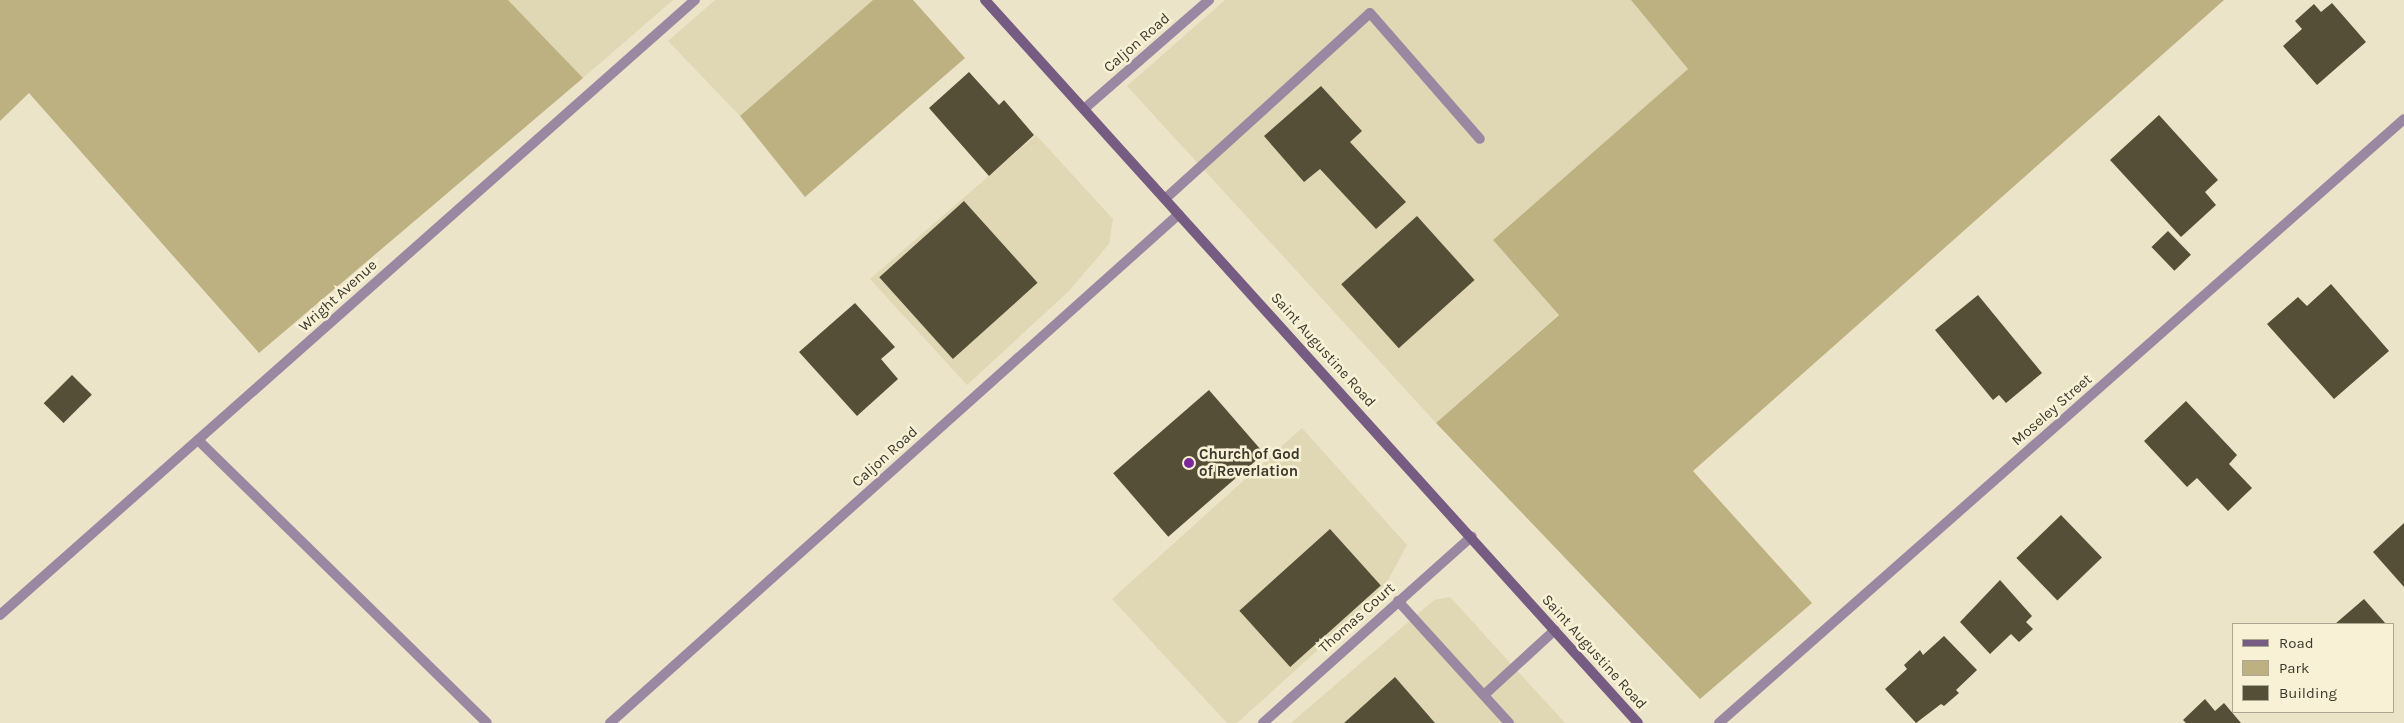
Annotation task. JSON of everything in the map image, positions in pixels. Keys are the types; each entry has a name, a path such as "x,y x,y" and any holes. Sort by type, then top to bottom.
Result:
{"main road":[{"name":"Saint Augustine Road","path":"985,0 1472,536 1638,723"}],"street":[{"name":"Wright Avenue","path":"0,615 695,0"},
{"name":"Caljon Road","path":"1084,109 1209,0"},
{"path":"1166,198 1370,13 1480,139"},
{"name":"Moseley Street","path":"1719,723 2404,119"},
{"name":"Caljon Road","path":"610,723 1179,214"},
{"path":"198,440 487,723"},
{"name":"Thomas Court","path":"1263,723 1472,536"},
{"path":"1398,601 1509,723"},
{"path":"1484,695 1555,630"}],"shaded area":[{"path":"508,0 673,0 583,78"},
{"path":"715,0 873,0 740,116 668,41"},
{"path":"1225,0 1631,0 1688,69 1493,240 1559,314 1436,423 1127,86"},
{"path":"1036,135 1113,219 1109,244 1069,291 967,385 870,279"},
{"path":"1302,428 1407,545 1381,593 1237,723 1227,723 1112,599"},
{"path":"1450,597 1565,723 1291,723 1434,600"}],"green space":[{"path":"0,0 508,0 583,78 259,353 29,93 0,121"},
{"path":"873,0 913,0 965,58 805,197 740,116"},
{"path":"1631,0 2224,0 1693,471 1812,603 1700,699 1436,423 1559,315 1493,240 1688,69"}],"building":[{"path":"2332,3 2366,42 2317,85 2283,46 2302,29 2295,21 2314,4 2321,12"},
{"path":"969,72 999,105 1004,100 1034,135 989,176 929,108"},
{"path":"1321,86 1362,131 1350,142 1406,202 1376,229 1320,169 1304,182 1264,136"},
{"path":"2159,115 2218,180 2205,192 2216,205 2181,237 2110,160"},
{"path":"964,201 1038,283 953,359 879,277"},
{"path":"1417,216 1475,280 1399,348 1341,284"},
{"path":"2168,231 2191,255 2174,271 2151,247"},
{"path":"2331,284 2389,351 2334,399 2267,324 2298,297 2307,306"},
{"path":"1978,295 2042,373 2006,403 1999,395 1993,400 1935,330"},
{"path":"855,303 895,347 881,359 898,379 857,416 799,352"},
{"path":"72,375 92,395 64,423 44,403"},
{"name":"Church of God of Reverlation","path":"1209,390 1264,453 1168,537 1113,473"},
{"path":"2186,401 2237,455 2229,464 2252,488 2228,511 2197,478 2187,487 2144,441"},
{"path":"2061,515 2102,557 2057,601 2016,558"},
{"path":"2404,523 2404,587 2373,552"},
{"path":"1330,529 1381,585 1290,667 1239,611"},
{"path":"2000,580 2032,616 2026,622 2033,629 2019,642 2011,634 1990,654 1960,622"},
{"path":"2364,599 2385,623 2336,623"},
{"path":"1944,636 1977,670 1956,690 1959,693 1944,706 1941,704 1916,723 1885,689 1907,669 1904,665 1920,650 1923,655"},
{"path":"1395,677 1435,723 1344,723"},
{"path":"2205,699 2215,711 2224,703 2241,723 2186,723 2183,720"}],"place":[{"name":"Church of God of Reverlation","path":"1189,463"}]}
